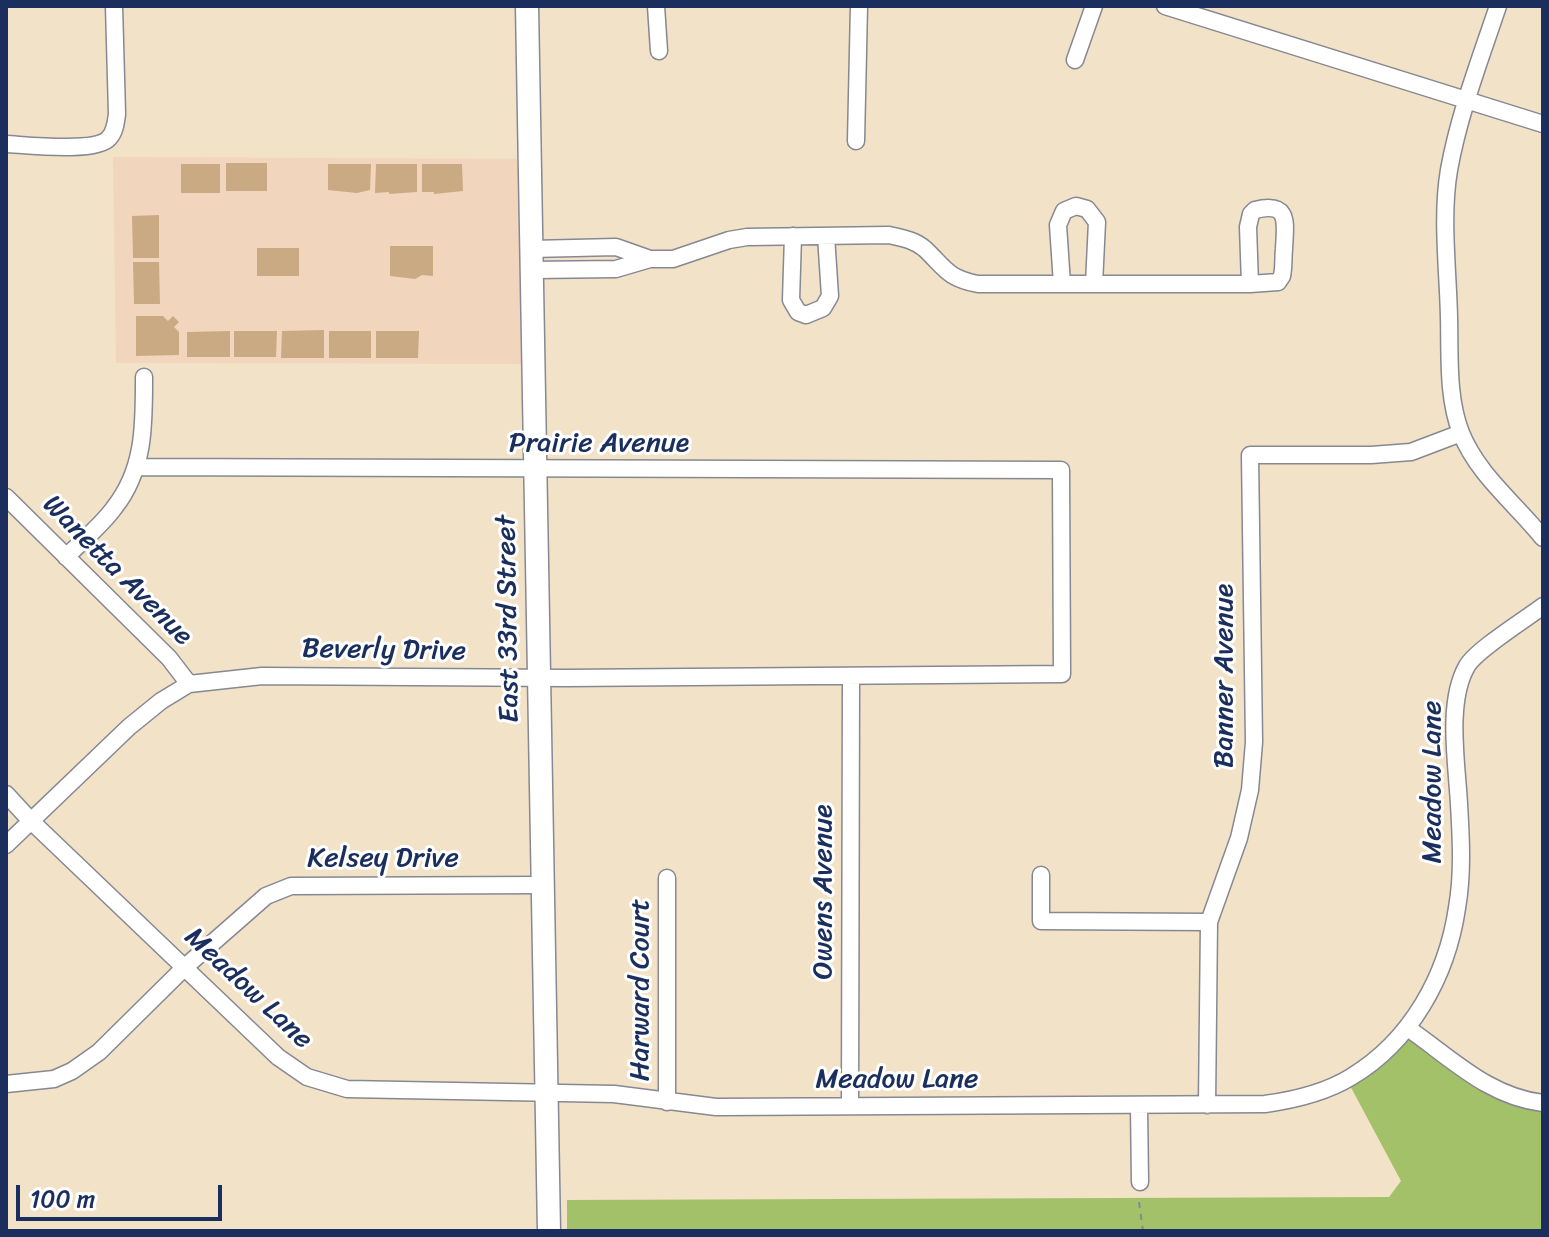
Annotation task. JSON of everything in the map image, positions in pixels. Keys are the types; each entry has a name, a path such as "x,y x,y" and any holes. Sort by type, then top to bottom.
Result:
{"street":[{"path":"6,144 95,146 109,139 115,129 117,114 114,6"},
{"name":"East 33rd Street","path":"527,6 549,1231"},
{"path":"656,6 659,51"},
{"path":"856,141 859,6"},
{"path":"1075,60 1094,6"},
{"path":"1165,6 1543,124"},
{"path":"1498,6 1459,126 1447,190 1453,399 1461,433 1485,474 1543,538"},
{"path":"1062,284 1058,225 1064,211 1076,206 1087,209 1097,222 1094,284"},
{"path":"532,259 607,269 650,259 673,259 747,237 889,235 910,240 925,249 942,270 965,281 992,285 1250,284 1278,282 1282,276 1286,225 1284,216 1275,208 1255,210 1248,220 1250,284"},
{"path":"793,236 791,300 798,312 806,315 823,308 830,296 826,236"},
{"path":"607,247 607,269"},
{"path":"532,259 607,247 616,247 650,259"},
{"path":"66,557 114,509 130,485 137,467 144,423 144,377"},
{"name":"Banner Avenue","path":"1207,1105 1209,922 1239,838 1250,790 1254,742 1250,455 1411,452 1461,433"},
{"name":"Prairie Avenue","path":"137,467 1061,470 1062,674"},
{"name":"Wanetta Avenue","path":"6,497 169,658 189,684"},
{"name":"Meadow Lane","path":"6,794 278,1057 307,1077 347,1089 614,1094 716,1107 1265,1104 1314,1094 1353,1076 1409,1029 1431,991 1448,946 1458,907 1461,842 1455,733 1457,693 1468,665 1543,606"},
{"name":"Beverly Drive","path":"6,845 129,727 161,701 189,684 262,676 851,678 1062,674"},
{"name":"Owens Avenue","path":"850,1105 851,678"},
{"path":"1041,875 1041,921 1209,922"},
{"name":"Harward Court","path":"667,878 667,1102"},
{"name":"Kelsey Drive","path":"6,1084 54,1079 72,1071 99,1052 185,967 266,896 291,886 544,885"},
{"path":"1409,1029 1482,1083 1520,1099 1543,1103"},
{"path":"1139,1106 1140,1182"}],"path":[{"path":"1139,1202 1143,1231"},
{"path":"565,1231 645,1231"}],"shaded area":[{"path":"113,157 530,159 534,364 116,363"}],"green space":[{"path":"1409,1029 1450,1060 1543,1103 1543,1231 567,1231 567,1200 1389,1197 1401,1181 1347,1080"}],"building":[{"path":"226,163 267,163 267,191 226,191"},
{"path":"181,164 220,164 220,193 181,193"},
{"path":"328,164 371,164 370,190 357,193 328,190"},
{"path":"376,164 417,164 417,192 375,193"},
{"path":"422,164 462,164 463,191 422,192"},
{"path":"159,215 159,258 133,258 132,216"},
{"path":"390,246 433,246 433,276 422,275 415,279 390,276"},
{"path":"257,248 299,248 299,276 257,276"},
{"path":"133,262 159,262 160,304 134,304"},
{"path":"136,316 163,316 168,321 173,316 179,322 174,327 179,332 179,355 136,356"},
{"path":"324,330 324,358 281,358 282,331"},
{"path":"230,331 230,357 187,357 187,332"},
{"path":"234,331 277,331 276,357 234,357"},
{"path":"329,331 371,331 371,358 329,358"},
{"path":"376,331 419,331 418,358 376,358"}]}
